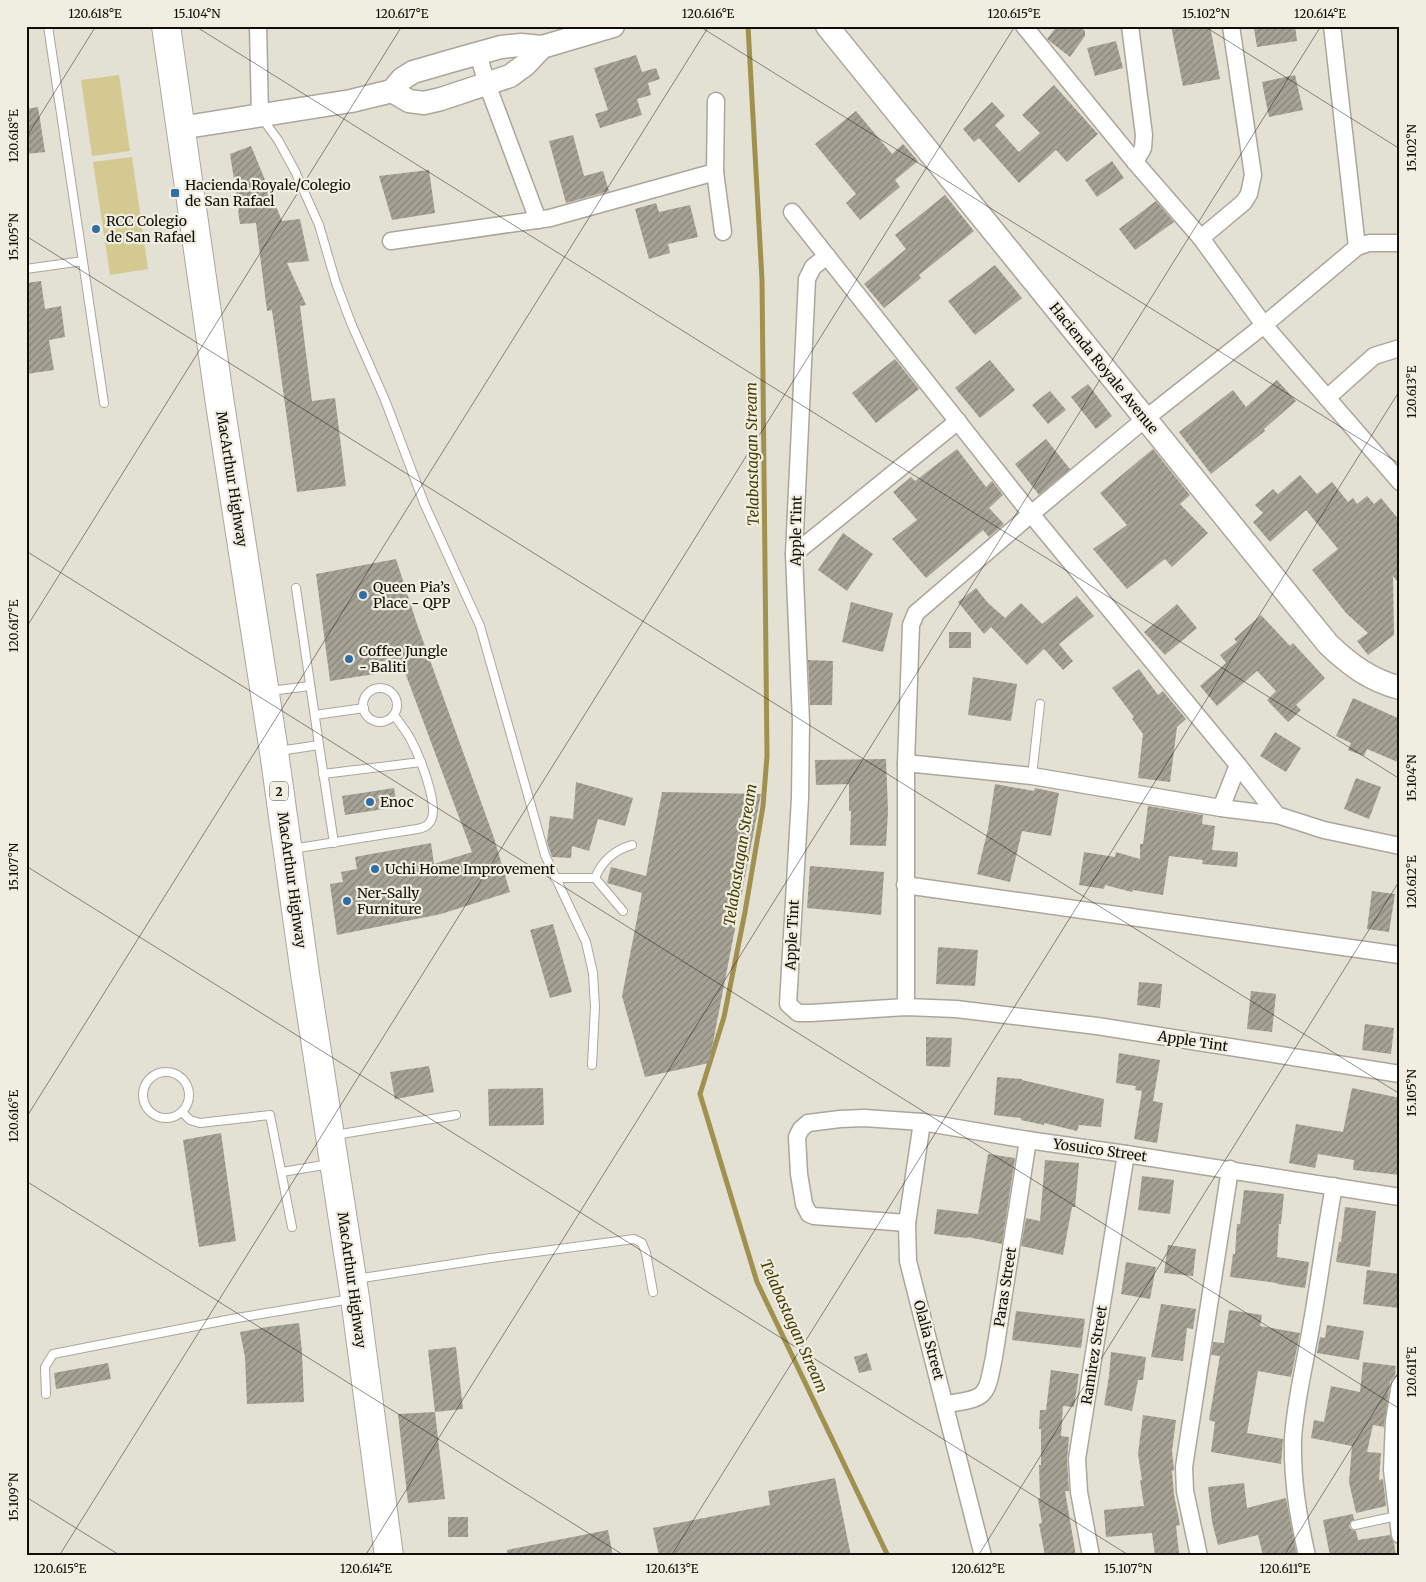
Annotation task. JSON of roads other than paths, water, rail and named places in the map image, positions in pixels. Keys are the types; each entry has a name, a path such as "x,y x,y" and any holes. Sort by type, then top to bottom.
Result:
{"highway":[{"name":"MacArthur Highway","path":"166,26 354,1289 389,1556"}],"street":[{"path":"258,26 260,116"},
{"path":"180,128 351,101 392,91 402,79 413,72 501,47 521,45 542,47 613,26"},
{"name":"Hacienda Royale Avenue","path":"827,26 1328,644 1350,665 1382,682 1400,688"},
{"path":"1024,26 1135,162 1201,238 1264,325 1400,481"},
{"path":"1130,26 1144,135 1143,148 1135,162"},
{"path":"1201,238 1244,202 1249,194 1253,176 1231,26"},
{"path":"1332,26 1357,247"},
{"path":"392,91 409,101 424,103 441,99 510,76 525,65 542,47"},
{"path":"478,54 487,84 538,220"},
{"path":"716,101 715,172 723,232"},
{"path":"391,241 550,218 715,172"},
{"path":"792,212 1031,514 1238,764 1277,815"},
{"path":"906,1007 906,763 911,625 916,613 1145,419 1264,325 1357,247 1369,243 1400,243"},
{"name":"Apple Tint","path":"827,256 813,267 807,279 794,554 801,747 800,798 788,1004 798,1013 906,1007 956,1009 1058,1021 1400,1074"},
{"path":"1327,398 1374,356 1400,348"},
{"path":"794,554 958,421"},
{"path":"906,763 1032,776 1221,808 1277,815 1324,830 1400,846"},
{"path":"1221,808 1238,764"},
{"path":"905,885 1400,955"},
{"name":"Yosuico Street","path":"907,1223 814,1216 809,1214 804,1204 799,1174 797,1137 800,1128 808,1123 840,1118 922,1122 1400,1197"},
{"name":"Olalia Street","path":"922,1122 907,1223 908,1261 946,1404 983,1556"},
{"name":"Paras Street","path":"946,1404 970,1400 982,1395 988,1388 1028,1140"},
{"name":"Ramirez Street","path":"1091,1556 1079,1492 1077,1460 1126,1154"},
{"path":"1200,1556 1185,1492 1184,1467 1230,1170"},
{"path":"1307,1556 1296,1504 1293,1438 1296,1409 1318,1291 1334,1186"},
{"path":"1400,1384 1394,1421 1392,1470 1400,1535"}],"lane":[{"path":"48,26 104,403"},
{"path":"260,116 278,140 319,226 336,283 351,323 380,388 424,503 480,626 545,855 586,942 593,974 595,1007 592,1065"},
{"path":"26,269 83,261"},
{"path":"296,588 334,843"},
{"path":"265,692 310,686"},
{"path":"384,688 394,694 398,705 394,715 390,719 379,722 369,718 364,708 365,697 368,692 373,689 384,688"},
{"path":"1032,776 1040,704"},
{"path":"315,715 364,708"},
{"path":"288,850 417,829 425,827 430,823 434,810 428,782 410,738 394,715"},
{"path":"274,752 319,745"},
{"path":"323,774 421,762"},
{"path":"595,878 598,869 604,861 622,848 632,845"},
{"path":"555,878 595,878"},
{"path":"595,878 609,897 623,910"},
{"path":"167,1072 181,1077 186,1083 189,1098 187,1106 182,1112 176,1116 161,1118 148,1110 142,1096 146,1082 152,1076 167,1072"},
{"path":"182,1112 190,1120 200,1123 270,1115 292,1227"},
{"path":"330,1136 456,1115"},
{"path":"282,1172 335,1163"},
{"path":"46,1394 46,1367 54,1354 237,1318 354,1289 634,1238 642,1243 646,1252 653,1292"},
{"path":"1356,1525 1397,1516"}],"waterway":[{"name":"Telabastagan Stream","path":"748,26 762,280 767,756 763,806 745,912 724,1017 700,1094 757,1282 888,1556"}],"place":[{"name":"Hacienda Royale/Colegio de San Rafael","path":"175,193"},
{"name":"RCC Colegio de San Rafael","path":"96,229"},
{"name":"Queen Pia’s Place - QPP","path":"363,595"},
{"name":"Coffee Jungle - Baliti","path":"349,659"},
{"name":"Enoc","path":"370,802"},
{"name":"Uchi Home Improvement","path":"375,869"},
{"name":"Ner-Sally Furniture","path":"347,901"}]}
